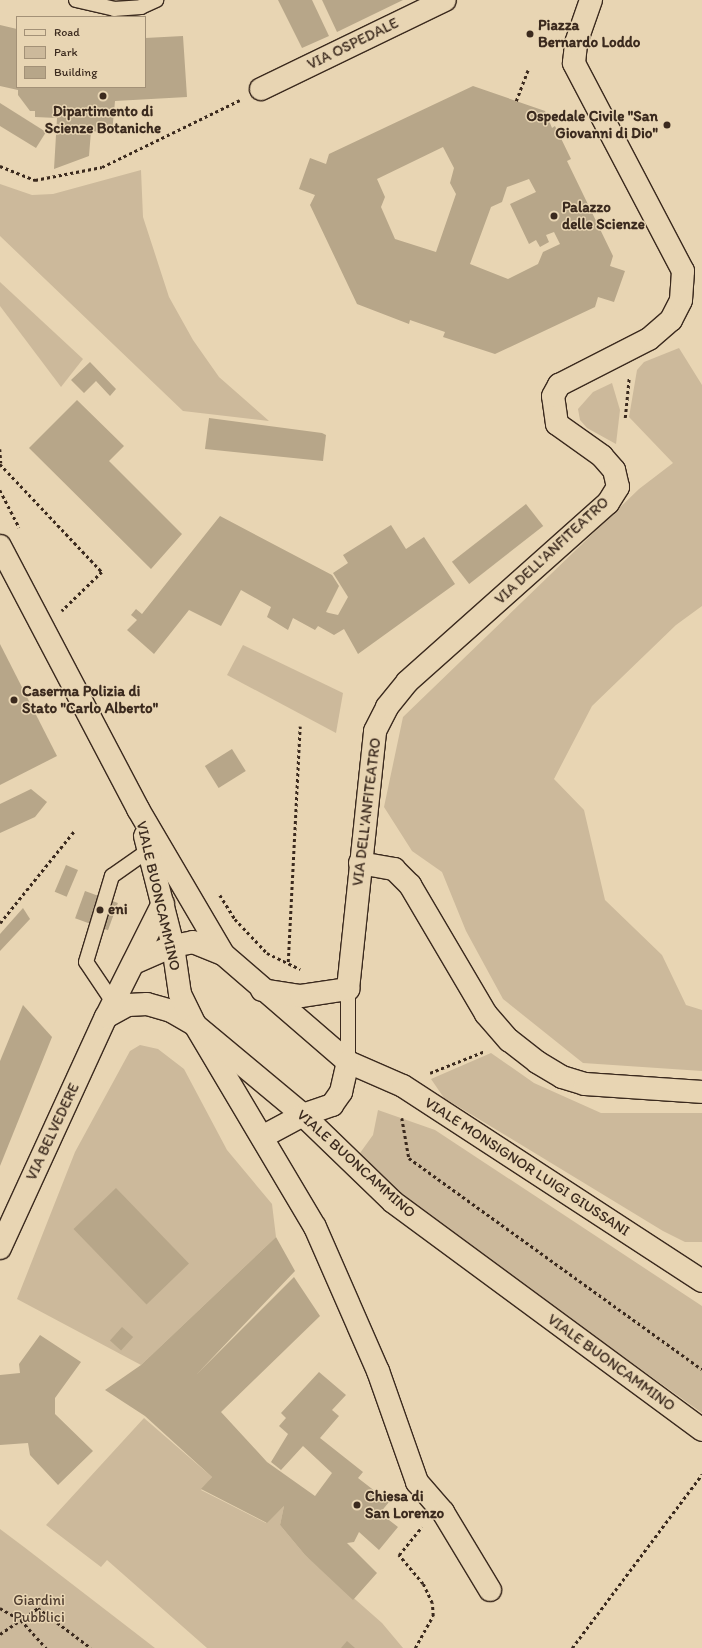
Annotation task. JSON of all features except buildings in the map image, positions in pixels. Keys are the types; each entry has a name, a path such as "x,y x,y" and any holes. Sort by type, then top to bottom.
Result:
{"street":[{"name":"VIA OSPEDALE","path":"261,89 445,0"},
{"name":"VIA DELL'ANFITEATRO","path":"348,989 375,731 386,707 407,682 608,503 618,487 614,470 602,456 556,424 553,396 559,385 649,339 671,320 681,300 683,271 574,63 576,43 591,0"},
{"name":"VIALE BUONCAMMINO","path":"0,546 138,809 223,954 262,990 348,1062"},
{"name":"VIALE BUONCAMMINO","path":"138,809 173,946 180,994 195,1025 304,1115 393,1202 702,1430"},
{"path":"360,863 394,869 410,885 486,1014 509,1040 537,1062 562,1077 585,1084 702,1092"},
{"name":"VIA BELVEDERE","path":"0,1248 110,1009 163,903"},
{"path":"134,963 173,946 193,942 223,954"},
{"path":"262,990 300,996 348,989"},
{"path":"110,1009 147,1004 171,1011 195,1025 315,1227 378,1371 416,1482 432,1500 490,1590"},
{"path":"262,1137 304,1115 332,1105 341,1092 348,1062"},
{"name":"VIALE MONSIGNOR LUIGI GIUSSANI","path":"348,1062 407,1089 702,1281"}],"lane":[{"path":"76,0 114,9 141,7 156,0"},
{"path":"110,1009 86,962 112,876 149,850"},
{"name":"VIA DELL'ANFITEATRO","path":"348,989 348,1062"}],"path":[{"path":"516,102 528,70"},
{"path":"0,166 35,180 102,167 261,89"},
{"path":"625,418 630,376"},
{"path":"0,449 0,464 102,572 62,611"},
{"path":"0,490 21,531"},
{"path":"59,605 66,618"},
{"path":"288,962 300,726"},
{"path":"0,923 75,830"},
{"path":"219,893 235,919 267,953 304,971"},
{"path":"426,1075 487,1050"},
{"path":"402,1118 409,1158 702,1369"},
{"path":"572,1648 702,1474"},
{"path":"415,1648 433,1616 432,1603 423,1584 399,1555 421,1528 432,1500"},
{"path":"0,1608 21,1620 46,1648"},
{"path":"0,1634 38,1608 91,1648"}],"green space":[{"path":"141,170 143,217 169,297 193,340 219,377 269,421 183,411 0,236 0,184 32,195 53,194"},
{"path":"0,282 83,359 61,387 0,306"},
{"path":"679,348 702,385 702,606 676,625 592,706 554,779 584,810 605,900 662,955 686,1005 702,1010 702,1071 583,1063 503,999 466,931 442,872 412,851 384,807 403,717 639,489 673,463 629,417 637,370 644,362"},
{"path":"612,383 620,410 616,444 587,428 580,420 578,409 593,392"},
{"path":"243,645 343,693 336,733 227,675"},
{"path":"140,1045 158,1049 184,1069 227,1150 272,1204 276,1237 141,1365 17,1299 75,1152 130,1051"},
{"path":"491,1053 534,1083 601,1113 702,1113 702,1242 685,1242 663,1231 444,1098 431,1079"},
{"path":"378,1110 435,1130 702,1306 702,1413 409,1203 360,1153 373,1135"},
{"path":"144,1418 212,1477 201,1490 266,1523 284,1506 280,1525 305,1555 382,1623 403,1648 207,1648 107,1560 101,1567 46,1525"},
{"name":"Giardini Pubblici","path":"0,1529 24,1547 155,1648 0,1648"}],"place":[{"name":"Piazza Bernardo Loddo","path":"530,34"},
{"name":"Dipartimento di Scienze Botaniche","path":"103,96"},
{"name":"Ospedale Civile \"San Giovanni di Dio\"","path":"667,125"},
{"name":"Palazzo delle Scienze","path":"554,216"},
{"name":"Caserma Polizia di Stato \"Carlo Alberto\"","path":"14,700"},
{"name":"eni","path":"100,910"},
{"name":"Chiesa di San Lorenzo","path":"357,1505"}]}
